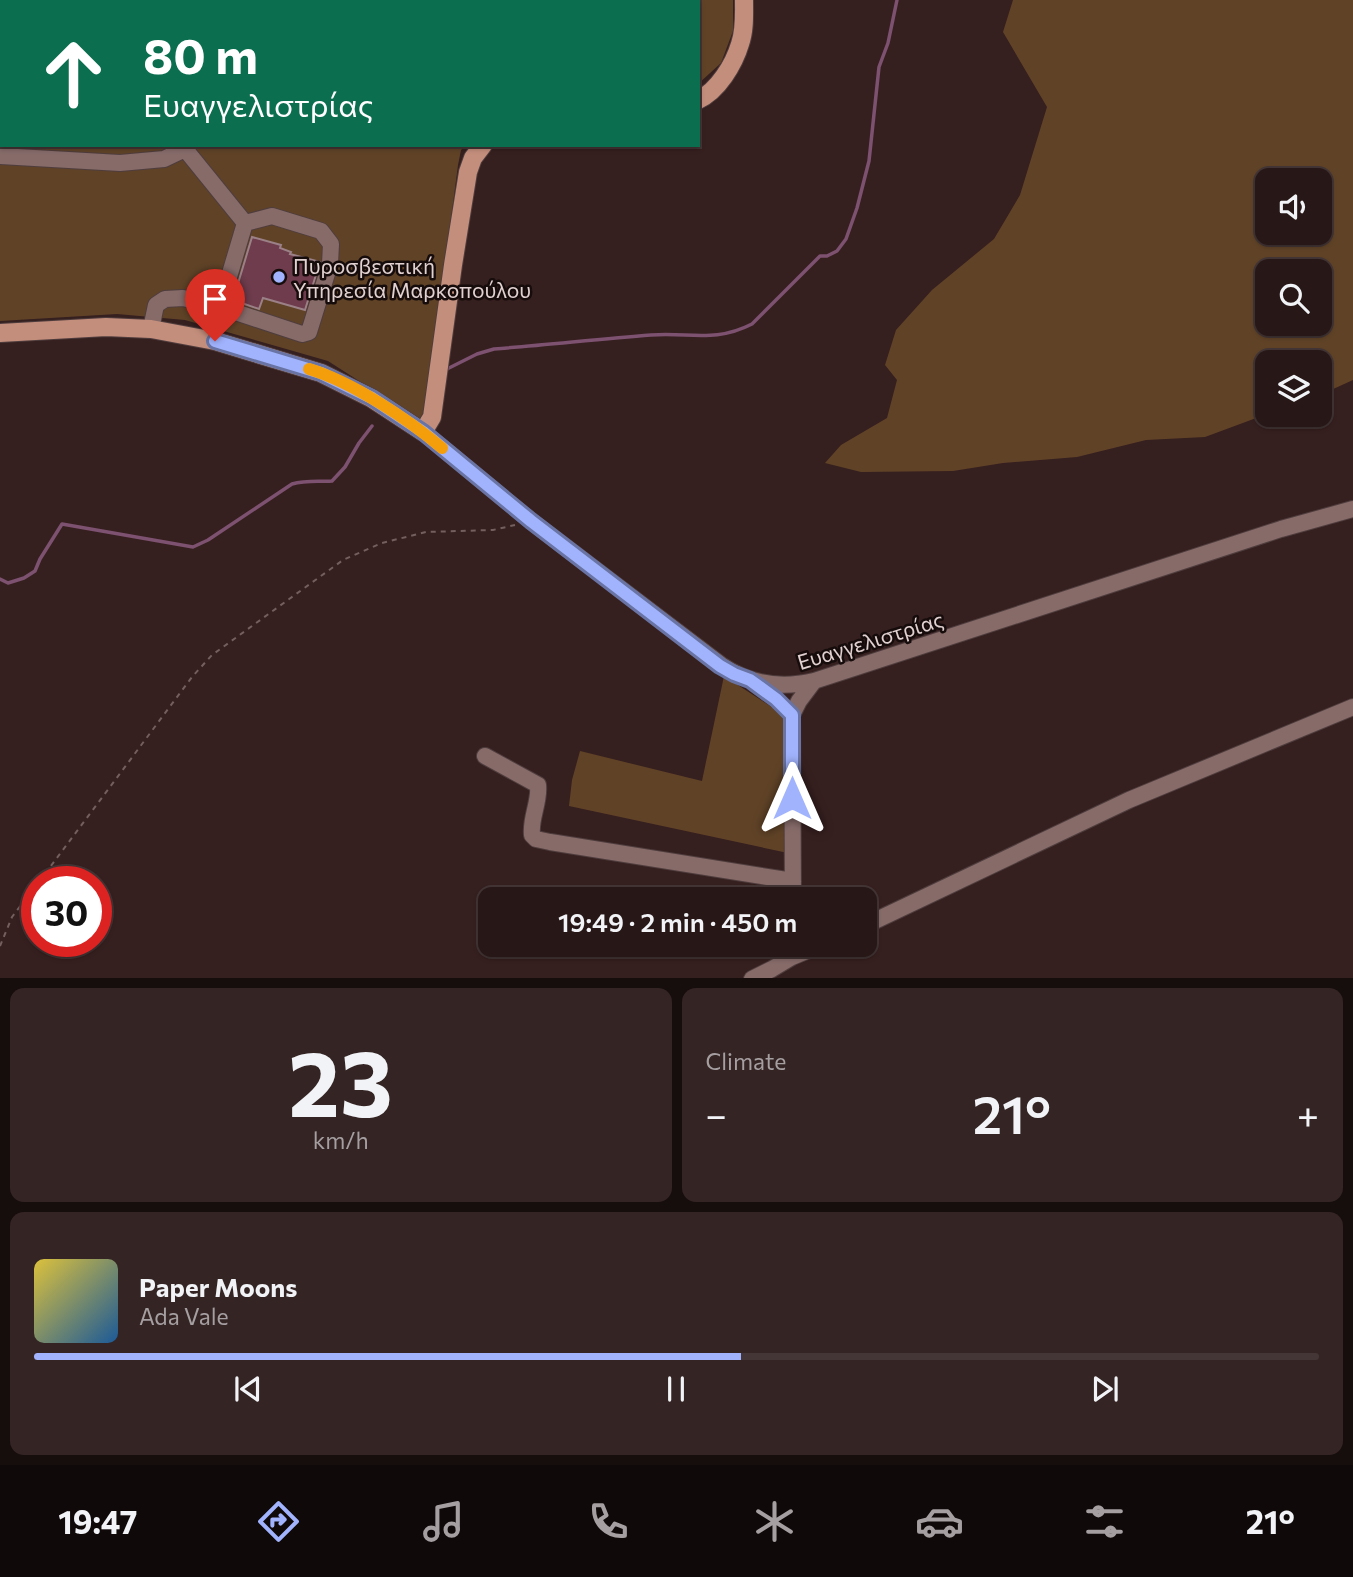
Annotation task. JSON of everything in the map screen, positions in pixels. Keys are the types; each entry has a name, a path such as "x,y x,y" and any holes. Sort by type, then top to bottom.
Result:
{"main road":[{"path":"700,99 714,89 727,72 741,43 744,0"},
{"path":"0,333 106,327 152,329 215,341 321,373 372,398 423,432 432,417 468,172 473,158 481,147"}],"street":[{"path":"0,156 120,163 164,159 187,147 245,223"},
{"path":"152,329 156,305 165,299 183,298 302,334 309,332 330,264 331,244 321,230 272,216 245,223"},
{"path":"220,307 245,223"},
{"name":"Ευαγγελιστρίας","path":"423,432 531,521 720,666 750,680 780,685 814,681 1281,529 1353,509"},
{"path":"750,680 792,715"},
{"path":"793,887 792,715 814,681"},
{"path":"877,920 1129,800 1353,707"},
{"path":"485,756 538,785 539,793 531,827 532,835 537,839 793,881"},
{"path":"751,978 772,969 785,957"}],"path":[{"path":"51,866 192,677 212,656 343,560 382,542 426,532 493,530 531,521"},
{"path":"0,946 12,917 21,905"}],"shaded area":[{"path":"700,0 733,0 733,31 721,63 700,82"},
{"path":"1013,0 1353,0 1353,380 1332,390 1332,350 1255,350 1255,418 1205,437 1146,440 1077,457 1003,463 953,471 861,472 825,463 841,445 887,418 897,380 885,365 896,330 932,290 994,239 1020,195 1047,107 1003,32"},
{"path":"0,147 465,147 461,150 458,165 423,422 328,361 185,320 117,314 0,321"},
{"path":"724,676 781,713 787,722 788,853 569,806 572,780 580,751 702,781"}],"building":[{"name":"Πυροσβεστική Υπηρεσία Μαρκοπούλου","path":"252,237 281,245 280,248 291,252 290,254 320,262 305,310 263,298 259,309 233,300"}],"waterway":[{"path":"445,373 447,369 477,354 494,349 665,334 714,335 739,330 752,324 820,256 837,251 846,239 869,161 879,67 888,43 897,0"},
{"path":"0,579 8,583 35,571 62,524 193,547 208,540 292,484 332,481 345,467 372,426"}],"slow traffic":[{"path":"309,369 372,398 442,448"}],"place":[{"name":"Πυροσβεστική Υπηρεσία Μαρκοπούλου","path":"279,277"}],"route":[{"path":"215,341 321,373 372,398 423,432 531,521 720,666 750,680 776,699 792,715 792,798"}]}
